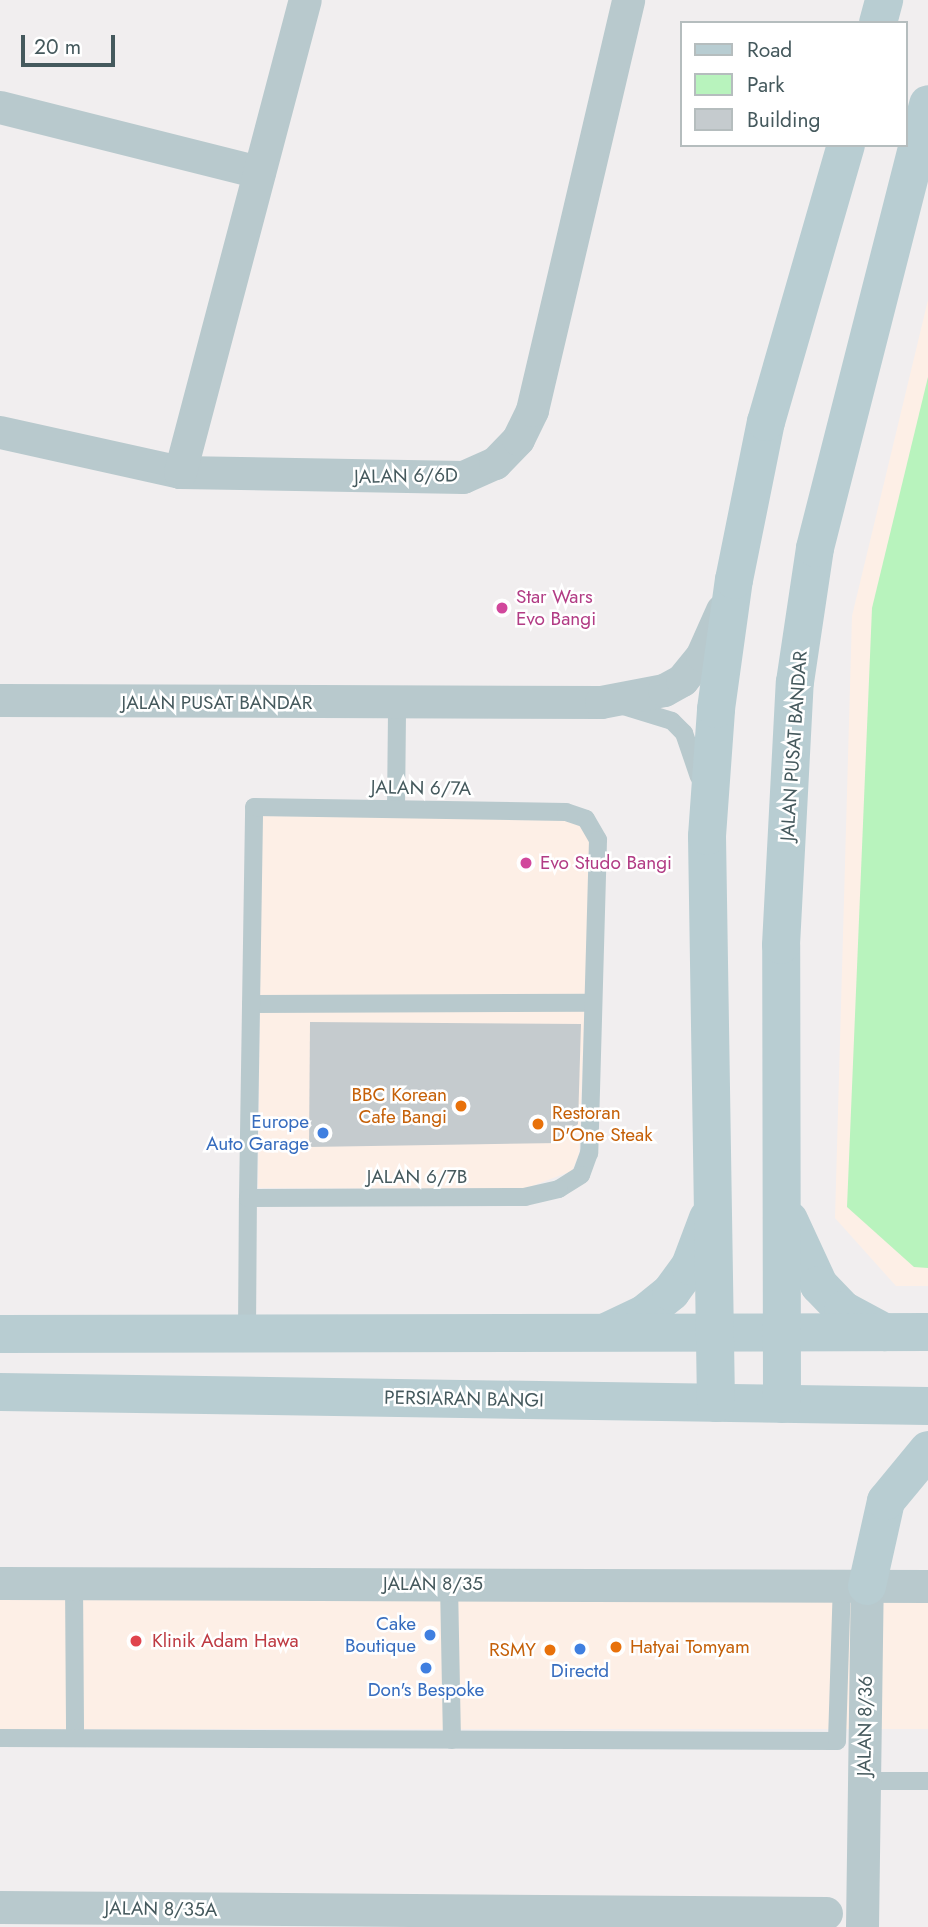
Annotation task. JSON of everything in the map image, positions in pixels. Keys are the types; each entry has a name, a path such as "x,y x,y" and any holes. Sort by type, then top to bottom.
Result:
{"main road":[{"path":"879,21 884,0"},
{"name":"JALAN PUSAT BANDAR","path":"782,1404 779,1177 781,945 795,681 815,548 928,104"},
{"name":"JALAN PUSAT BANDAR","path":"716,1403 717,1333 707,836 716,709 734,580 766,422 845,147"},
{"path":"779,1177 794,1240 810,1273 843,1310 884,1332"},
{"path":"598,1336 644,1314 682,1279 700,1245 714,1179"},
{"path":"0,1334 247,1332 598,1336 928,1332"},
{"name":"PERSIARAN BANGI","path":"0,1392 928,1406"},
{"path":"855,1586 886,1501 928,1450"}],"street":[{"path":"180,472 305,0"},
{"name":"JALAN 6/6D","path":"0,432 180,472 463,477 495,463 518,439 532,410 628,0"},
{"path":"0,107 259,172"},
{"name":"JALAN PUSAT BANDAR","path":"0,701 397,704 601,702 664,690 692,671 734,580"},
{"name":"JALAN 8/35","path":"0,1583 855,1586"},
{"path":"855,1586 928,1586"},
{"name":"JALAN 8/36","path":"855,1586 865,1781 863,1927"},
{"name":"JALAN 8/35A","path":"0,1908 274,1919 826,1920"}],"lane":[{"name":"JALAN PUSAT BANDAR","path":"601,702 658,712 684,733 699,772 707,836"},
{"path":"396,808 397,704"},
{"name":"JALAN 6/7A","path":"251,1004 254,807 566,812 586,819 598,840 592,1003"},
{"path":"247,1332 251,1004 592,1003"},
{"name":"JALAN 6/7B","path":"248,1198 525,1197 559,1189 581,1175 589,1153 592,1003"},
{"path":"74,1582 75,1738"},
{"path":"449,1584 452,1740"},
{"path":"0,1738 837,1741 855,1586"},
{"path":"865,1781 928,1781"}],"shaded area":[{"path":"928,300 928,1286 896,1286 835,1218 852,616"},
{"path":"262,816 562,818 584,827 591,841 579,1154 572,1171 524,1189 258,1188"},
{"path":"0,1593 928,1593 928,1729 0,1729"}],"green space":[{"path":"928,377 928,1268 914,1267 847,1207 872,608"}],"building":[{"path":"310,1022 581,1024 578,1124 559,1143 309,1147"}],"place":[{"name":"Star Wars Evo Bangi","path":"502,608"},
{"name":"Evo Studo Bangi","path":"526,863"},
{"name":"BBC Korean Cafe Bangi","path":"461,1106"},
{"name":"Restoran D'One Steak","path":"538,1124"},
{"name":"Europe Auto Garage","path":"323,1133"},
{"name":"Cake Boutique","path":"430,1635"},
{"name":"Klinik Adam Hawa","path":"136,1641"},
{"name":"Hatyai Tomyam","path":"616,1647"},
{"name":"Directd","path":"580,1649"},
{"name":"RSMY","path":"550,1650"},
{"name":"Don's Bespoke","path":"426,1668"}]}
